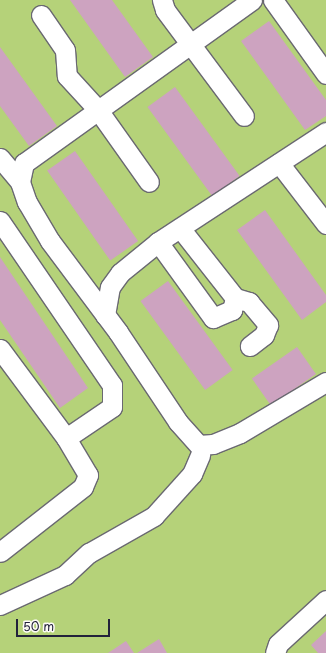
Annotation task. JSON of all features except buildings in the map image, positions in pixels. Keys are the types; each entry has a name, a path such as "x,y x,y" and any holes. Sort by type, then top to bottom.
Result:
{"street":[{"path":"162,0 165,10 244,116"},
{"path":"20,182 24,163 252,0"},
{"path":"273,0 326,74"},
{"path":"41,15 67,56 67,76 98,110 149,182"},
{"path":"105,315 110,286 120,273 158,242 326,132"},
{"path":"0,158 20,182 27,202 50,241 105,315 178,422 194,441 205,446 240,433 326,382"},
{"path":"279,163 326,224"},
{"path":"0,221 112,385 112,407 66,438"},
{"path":"180,228 235,298 249,302 268,325 264,335 250,346"},
{"path":"158,242 213,318 232,310 235,298"},
{"path":"0,349 66,438 86,469 87,480 0,552"},
{"path":"178,422 192,450 200,455 208,457 222,451 238,440 240,433"},
{"path":"0,605 65,574 89,553 154,516 192,474 200,455"},
{"path":"275,653 278,644 326,600"}],"green space":[{"path":"0,0 326,0 326,653 0,653"}]}
